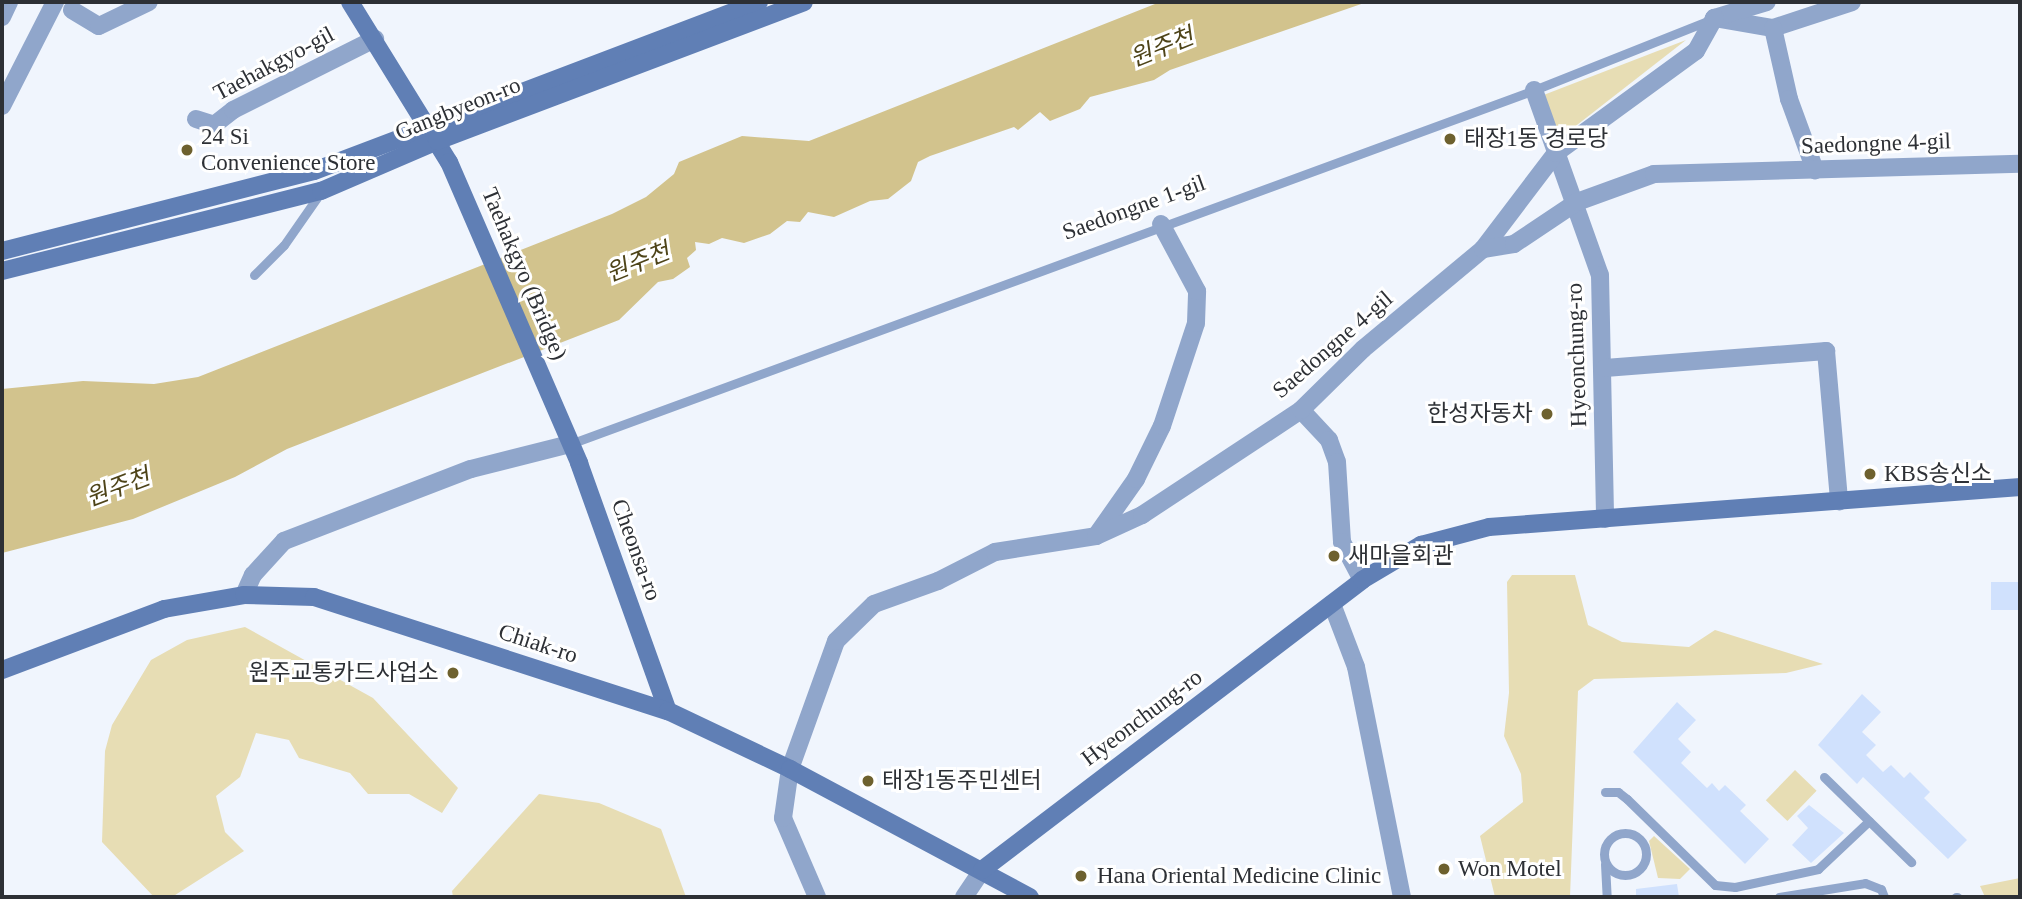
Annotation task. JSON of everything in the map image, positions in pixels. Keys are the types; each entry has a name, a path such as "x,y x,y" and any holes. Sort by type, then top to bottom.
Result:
{"street":[{"path":"2,17 9,2"},
{"path":"2,106 55,2"},
{"path":"72,10 99,26 149,2"},
{"path":"350,2 438,141"},
{"name":"Gangbyeon-ro","path":"2,251 314,171 428,124 759,2"},
{"name":"Gangbyeon-ro","path":"2,271 321,191 438,141 804,2"},
{"path":"1483,249 1556,153 1696,51 1714,18 1767,2"},
{"path":"1714,18 1773,28 1852,2"},
{"path":"1773,28 1788,99 1815,170"},
{"name":"Taehakgyo-gil","path":"197,119 214,125 233,110 375,39"},
{"name":"Hyeonchung-ro","path":"1534,89 1556,153 1577,202 1600,275 1605,368 1605,519"},
{"name":"Taehakgyo (Bridge)","path":"438,141 555,406"},
{"name":"Saedongne 4-gil","path":"817,897 783,818 790,769 836,640 874,604 995,552 1096,536 1142,515 1301,410 1363,349 1483,249 1514,244 1577,202 1654,174 2020,164"},
{"path":"1096,536 1136,479 1163,426 1196,323 1197,292 1161,223"},
{"path":"1605,368 1826,351 1839,500"},
{"name":"Cheonsa-ro","path":"555,406 668,711"},
{"path":"1301,410 1329,440 1337,462 1342,542 1362,580"},
{"path":"244,594 253,575 284,541 471,469 570,444"},
{"name":"Hyeonchung-ro","path":"982,870 1362,580 1421,545 1489,527 2020,487"},
{"name":"Chiak-ro","path":"2,670 164,609 244,594 314,597 365,611 668,711 790,769 1030,897"},
{"path":"1332,604 1356,667 1402,897"},
{"path":"964,897 982,870"}],"lane":[{"name":"Saedongne 1-gil","path":"570,444 1161,223 1534,89 1714,18"},
{"path":"254,275 284,245 321,191"},
{"path":"1824,777 1911,862"},
{"path":"1605,792 1618,792 1628,799 1715,885 1735,887 1818,869 1869,821"},
{"path":"1605,862 1617,874 1633,874 1645,862 1645,845 1633,834 1616,834 1605,846 1605,862 1607,897"},
{"path":"1780,897 1810,895 1865,883 1881,889 1884,897"}],"shaded area":[{"path":"1686,40 1559,139 1541,96"},
{"path":"1512,575 1575,575 1588,625 1622,642 1689,647 1715,630 1823,664 1786,673 1594,679 1578,691 1570,897 1495,897 1480,836 1523,802 1521,774 1504,736 1509,693 1507,582"},
{"path":"245,627 373,698 458,788 442,813 409,794 368,794 350,773 299,758 289,740 256,733 240,777 216,796 225,832 244,851 172,897 154,897 102,842 105,751 112,725 151,660 187,640"},
{"path":"1795,770 1817,791 1787,821 1766,800"},
{"path":"539,794 599,803 661,829 686,897 453,897 452,891"},
{"path":"1654,836 1690,869 1680,879 1658,878 1649,841"},
{"path":"2020,878 2020,897 1985,897 1980,886"}],"water":[{"name":"원주천","path":"1160,2 1367,2 1170,70 1154,80 1090,97 1080,109 1050,121 1040,112 1018,130 1014,127 930,156 918,162 911,181 888,199 870,201 834,217 808,212 800,222 787,221 770,234 744,243 722,238 709,244 695,242 696,250 687,258 690,267 673,279 658,282 619,320 287,449 235,477 133,519 2,553 2,389 83,381 154,384 198,377 612,214 646,197 674,174 679,162 742,136 809,141"}],"building":[{"path":"1991,582 2020,582 2020,610 1991,610"},
{"path":"1862,694 1881,712 1862,732 1876,745 1866,755 1883,772 1891,765 1904,778 1910,772 1930,792 1924,798 1967,840 1948,859 1863,777 1857,784 1818,745"},
{"path":"1677,702 1696,720 1678,739 1691,752 1681,763 1707,788 1712,783 1719,791 1725,785 1746,805 1740,811 1769,839 1745,864 1633,752"},
{"path":"1809,805 1844,833 1811,863 1792,845 1808,828 1797,816"},
{"path":"1677,884 1679,897 1636,897 1636,889"}],"place":[{"name":"태장1동 경로당","path":"1450,139"},
{"name":"24 Si Convenience Store","path":"187,150"},
{"name":"한성자동차","path":"1547,414"},
{"name":"KBS송신소","path":"1870,474"},
{"name":"새마을회관","path":"1334,556"},
{"name":"원주교통카드사업소","path":"453,673"},
{"name":"태장1동주민센터","path":"868,781"},
{"name":"Won Motel","path":"1444,869"},
{"name":"Hana Oriental Medicine Clinic","path":"1081,876"}]}
